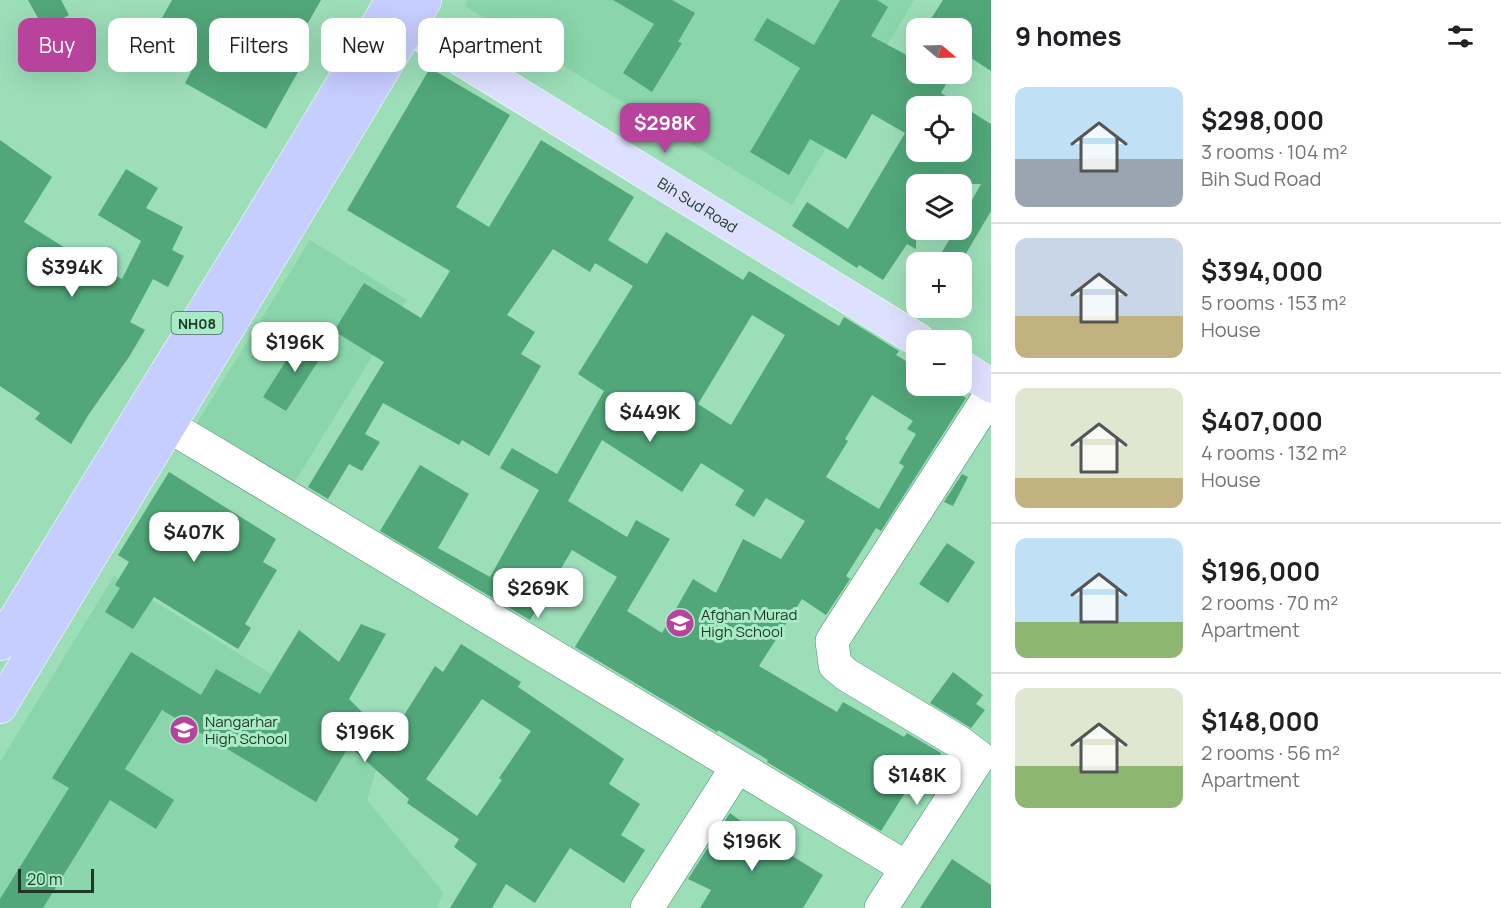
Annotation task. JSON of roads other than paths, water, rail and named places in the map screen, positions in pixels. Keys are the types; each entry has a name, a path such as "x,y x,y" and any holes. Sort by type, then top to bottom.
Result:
{"highway":[{"name":"NH08","path":"0,707 262,219 403,10"},
{"name":"NH08","path":"0,644 156,419"}],"main road":[{"name":"Bih Sud Road","path":"403,10 906,332"},
{"path":"972,375 991,387"}],"street":[{"path":"881,908 979,757 982,756 847,675 835,665 832,641 991,387"},
{"path":"156,419 907,868"},
{"path":"647,908 737,767"}],"place":[{"name":"Afghan Murad High School","path":"680,623"},
{"name":"Nangarhar High School","path":"184,730"}]}
